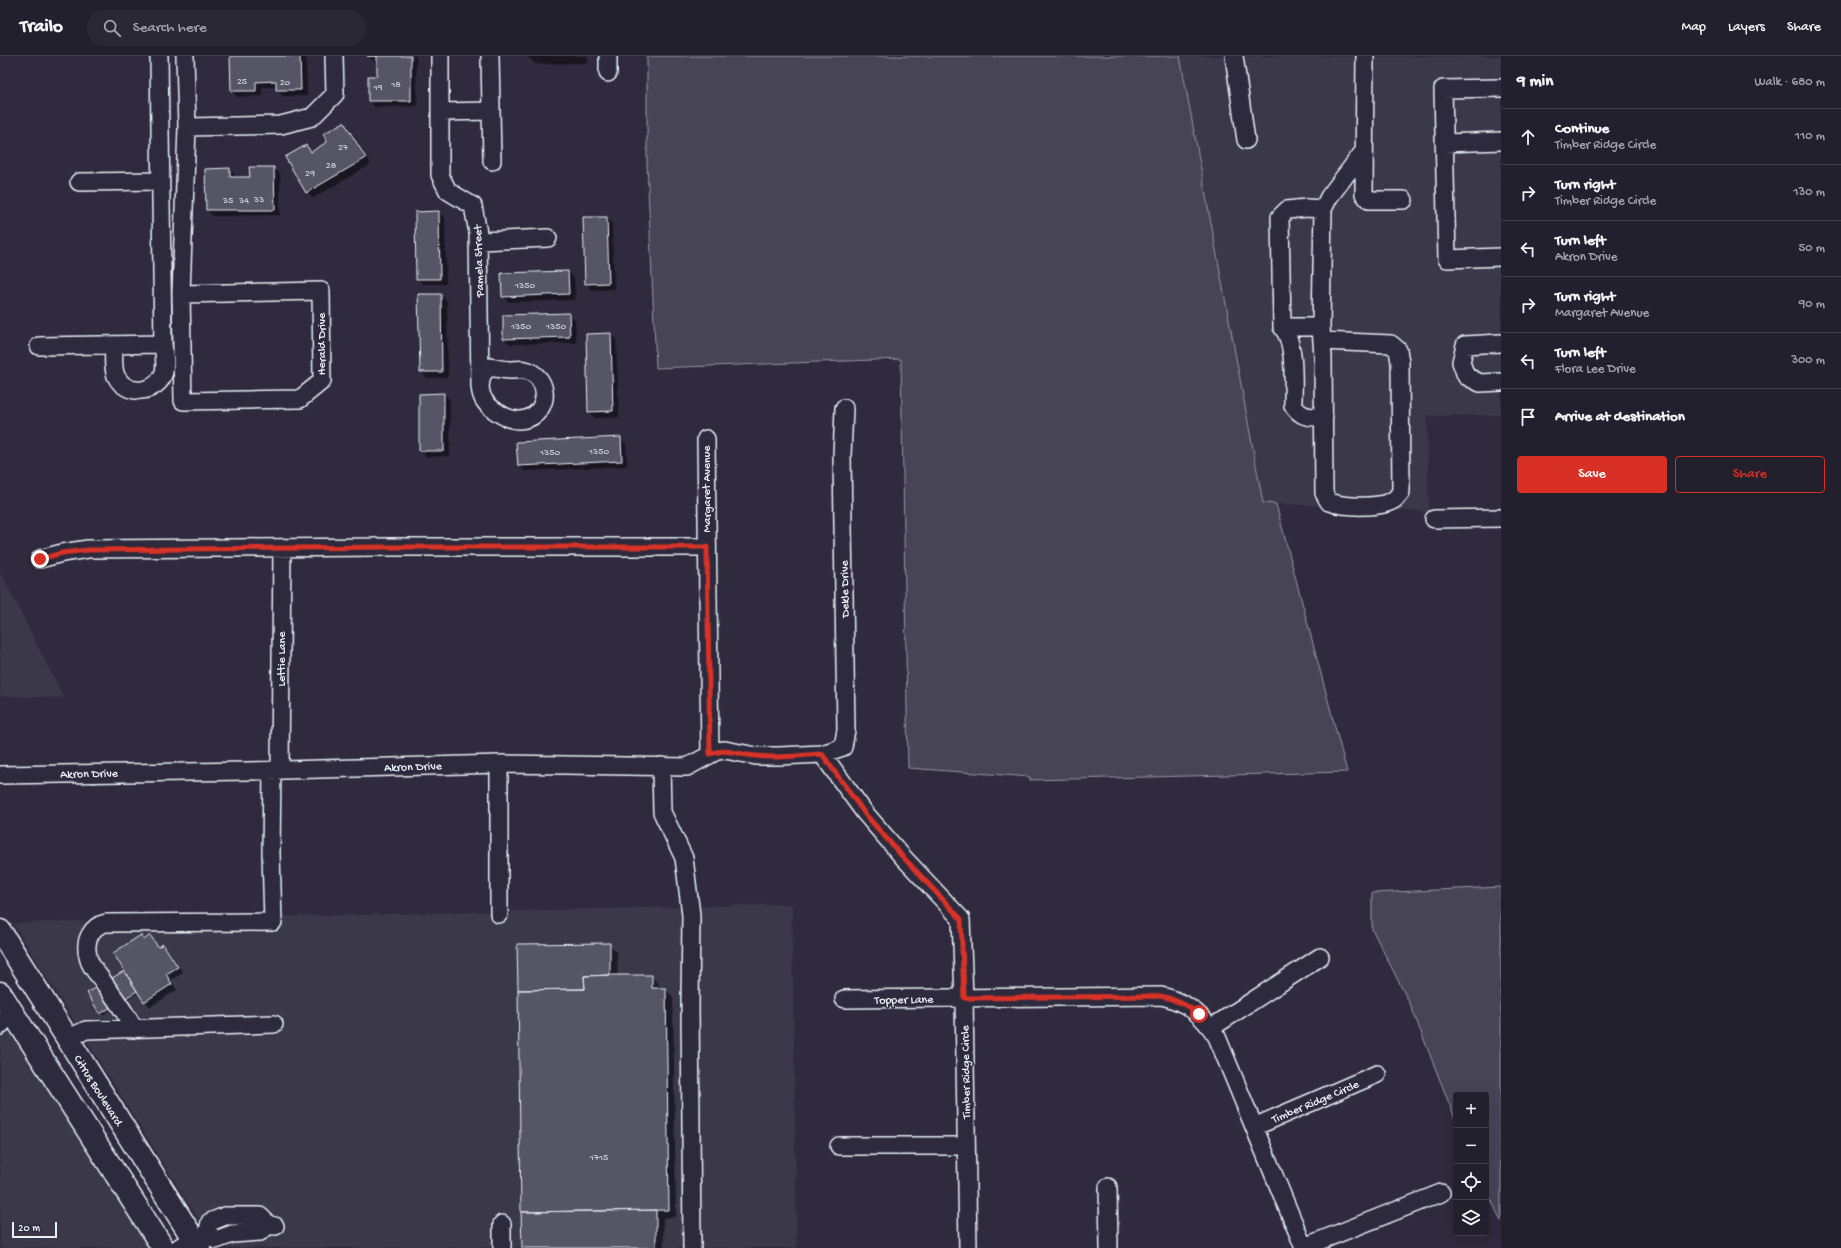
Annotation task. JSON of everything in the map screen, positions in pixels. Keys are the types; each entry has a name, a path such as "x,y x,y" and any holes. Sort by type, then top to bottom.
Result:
{"highway":[{"name":"Citrus Boulevard","path":"0,931 194,1242"},
{"path":"4,1010 163,1248"}],"street":[{"path":"114,345 114,367 116,375 124,386 137,390 152,388 161,378 165,366 163,344 159,56"},
{"name":"Herald Drive","path":"181,294 320,291 322,381 300,399 183,401 181,294 187,127 185,56"},
{"path":"187,127 281,125 312,117 334,94 334,56"},
{"name":"Pamela Street","path":"440,56 440,175 448,191 474,206 478,241 480,386"},
{"path":"490,56 492,162"},
{"path":"608,56 608,73"},
{"path":"1234,56 1246,140"},
{"path":"1365,56 1364,194 1366,198 1370,200 1404,200"},
{"path":"1501,88 1443,89 1447,259 1501,258"},
{"path":"440,112 491,111"},
{"path":"1444,143 1501,141"},
{"path":"1282,327 1321,334 1391,344 1398,350 1401,492 1395,499 1382,505 1340,506 1329,502 1324,492 1324,417 1321,334 1323,210 1329,197 1364,151"},
{"path":"79,182 161,181"},
{"path":"1323,210 1306,208 1287,210 1282,213 1280,217 1282,327 1287,333 1291,349 1294,405 1298,412 1307,418 1324,417"},
{"path":"478,241 548,238"},
{"path":"1501,343 1466,344 1461,362 1466,376 1480,383 1501,382"},
{"path":"39,346 163,344"},
{"name":"Dekle Drive","path":"822,754 843,747 846,730 842,456 844,408"},
{"name":"Margaret Avenue","path":"706,439 710,754"},
{"path":"1434,519 1501,518"},
{"path":"40,559 62,553 88,550 707,547"},
{"name":"Lettie Lane","path":"134,1028 127,1015 89,961 87,950 91,932 96,926 106,923 273,922 271,854 276,770 282,548"},
{"name":"Akron Drive","path":"0,774 276,770 499,764 687,767 710,754 725,750 756,756 822,754"},
{"name":"Timber Ridge Circle","path":"822,754 865,814 961,919 964,998 968,1248"},
{"path":"499,764 499,914"},
{"path":"661,766 662,812 684,858 691,915 690,1014 692,1248"},
{"path":"1211,1028 1320,957"},
{"path":"964,998 1161,996 1171,998 1188,1005 1199,1014 1217,1037 1304,1248 1441,1193"},
{"name":"Topper Lane","path":"844,999 964,998"},
{"path":"67,1039 86,1030 274,1024"},
{"name":"Timber Ridge Circle","path":"1254,1127 1377,1074"},
{"path":"839,1146 966,1146"},
{"path":"1108,1187 1109,1248"},
{"path":"194,1242 210,1222 225,1216 260,1216 272,1225"},
{"path":"502,1224 502,1248"}],"shaded area":[{"path":"647,56 1180,56 1263,503 1276,504 1347,772 1030,780 1030,777 908,768 901,359 656,368 647,164"},
{"path":"1180,56 1501,56 1501,415 1427,416 1429,512 1263,503"},
{"path":"0,575 2,575 64,698 0,696"},
{"path":"1501,887 1501,1221 1489,1195 1489,1092 1453,1092 1453,1113 1410,1004 1372,929 1372,893"},
{"path":"792,904 797,1248 216,1248 13,923"},
{"path":"0,1011 149,1248 0,1248"}],"building":[{"path":"230,56 300,56 301,90 276,90 276,81 256,82 256,91 231,91"},
{"path":"377,56 411,56 411,101 368,101 368,76 377,76"},
{"path":"344,122 366,158 306,193 285,157 306,145 311,152 327,142 323,134"},
{"path":"249,167 274,167 275,210 206,210 205,169 230,168 230,177 250,177"},
{"path":"439,211 440,279 416,279 415,212"},
{"path":"583,217 607,217 609,283 585,284"},
{"path":"568,271 569,294 502,297 501,273"},
{"path":"418,294 441,294 442,372 420,372"},
{"path":"569,313 570,337 503,339 503,315"},
{"path":"611,333 613,411 588,412 586,334"},
{"path":"444,393 444,451 419,451 419,394"},
{"path":"621,437 622,461 518,466 516,442"},
{"path":"141,935 144,940 150,935 158,947 163,944 178,967 166,974 172,984 144,1002 113,953"},
{"path":"610,943 610,975 584,976 585,989 518,990 517,944"},
{"path":"124,971 137,991 100,1014 87,993"},
{"path":"652,975 652,988 666,988 669,1210 521,1212 518,990 585,989 584,976"},
{"path":"656,1210 656,1248 522,1248 521,1212"}],"route":[{"path":"40,559 62,553 88,550 389,547 707,547 710,754 725,750 756,756 822,754 865,814 961,919 964,998 1161,996 1171,998 1188,1005 1199,1014"}]}
